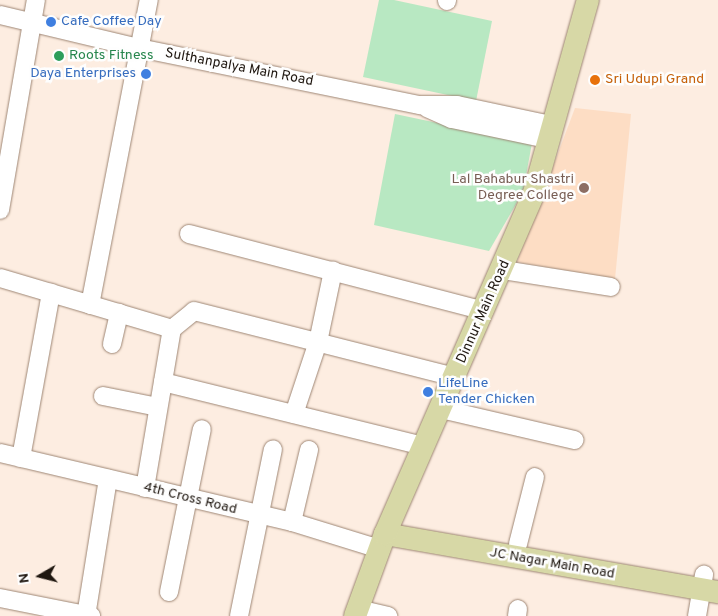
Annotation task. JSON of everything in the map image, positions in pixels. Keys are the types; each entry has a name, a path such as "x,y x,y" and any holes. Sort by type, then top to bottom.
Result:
{"main road":[{"name":"Dinnur Main Road","path":"357,612 386,535 503,270 534,193 549,132 588,0"},
{"name":"JC Nagar Main Road","path":"386,535 518,544 586,563"},
{"name":"JC Nagar Main Road","path":"386,535 586,563 710,583"}],"street":[{"path":"0,210 34,23 36,0"},
{"path":"90,305 149,0"},
{"name":"Sulthanpalya Main Road","path":"0,15 139,48 420,105 452,119 549,132"},
{"path":"189,234 484,311"},
{"path":"503,270 611,287"},
{"path":"294,414 318,342 333,271"},
{"path":"1,278 172,329"},
{"path":"21,458 51,293"},
{"path":"145,488 172,329 194,311 455,377"},
{"path":"112,344 119,313"},
{"path":"163,382 424,446"},
{"path":"103,396 158,407"},
{"path":"440,409 574,440"},
{"path":"169,592 202,429"},
{"path":"239,616 273,449"},
{"path":"292,522 309,450"},
{"name":"4th Cross Road","path":"0,453 258,516 386,535"},
{"path":"518,544 535,477"},
{"path":"0,598 88,616 108,479"},
{"path":"697,616 710,583"},
{"path":"357,612 388,616"}],"shaded area":[{"name":"Lal Bahabur Shastri Degree College","path":"575,108 631,114 615,279 517,262"}],"green space":[{"path":"379,0 394,0 492,21 476,101 363,77"},
{"path":"395,114 532,143 523,192 489,251 374,225"}],"place":[{"name":"Cafe Coffee Day","path":"51,22"},
{"name":"Roots Fitness","path":"59,56"},
{"name":"Daya Enterprises","path":"146,74"},
{"name":"Sri Udupi Grand","path":"595,80"},
{"name":"Lal Bahabur Shastri Degree College","path":"584,188"},
{"name":"LifeLine Tender Chicken","path":"428,392"}]}
